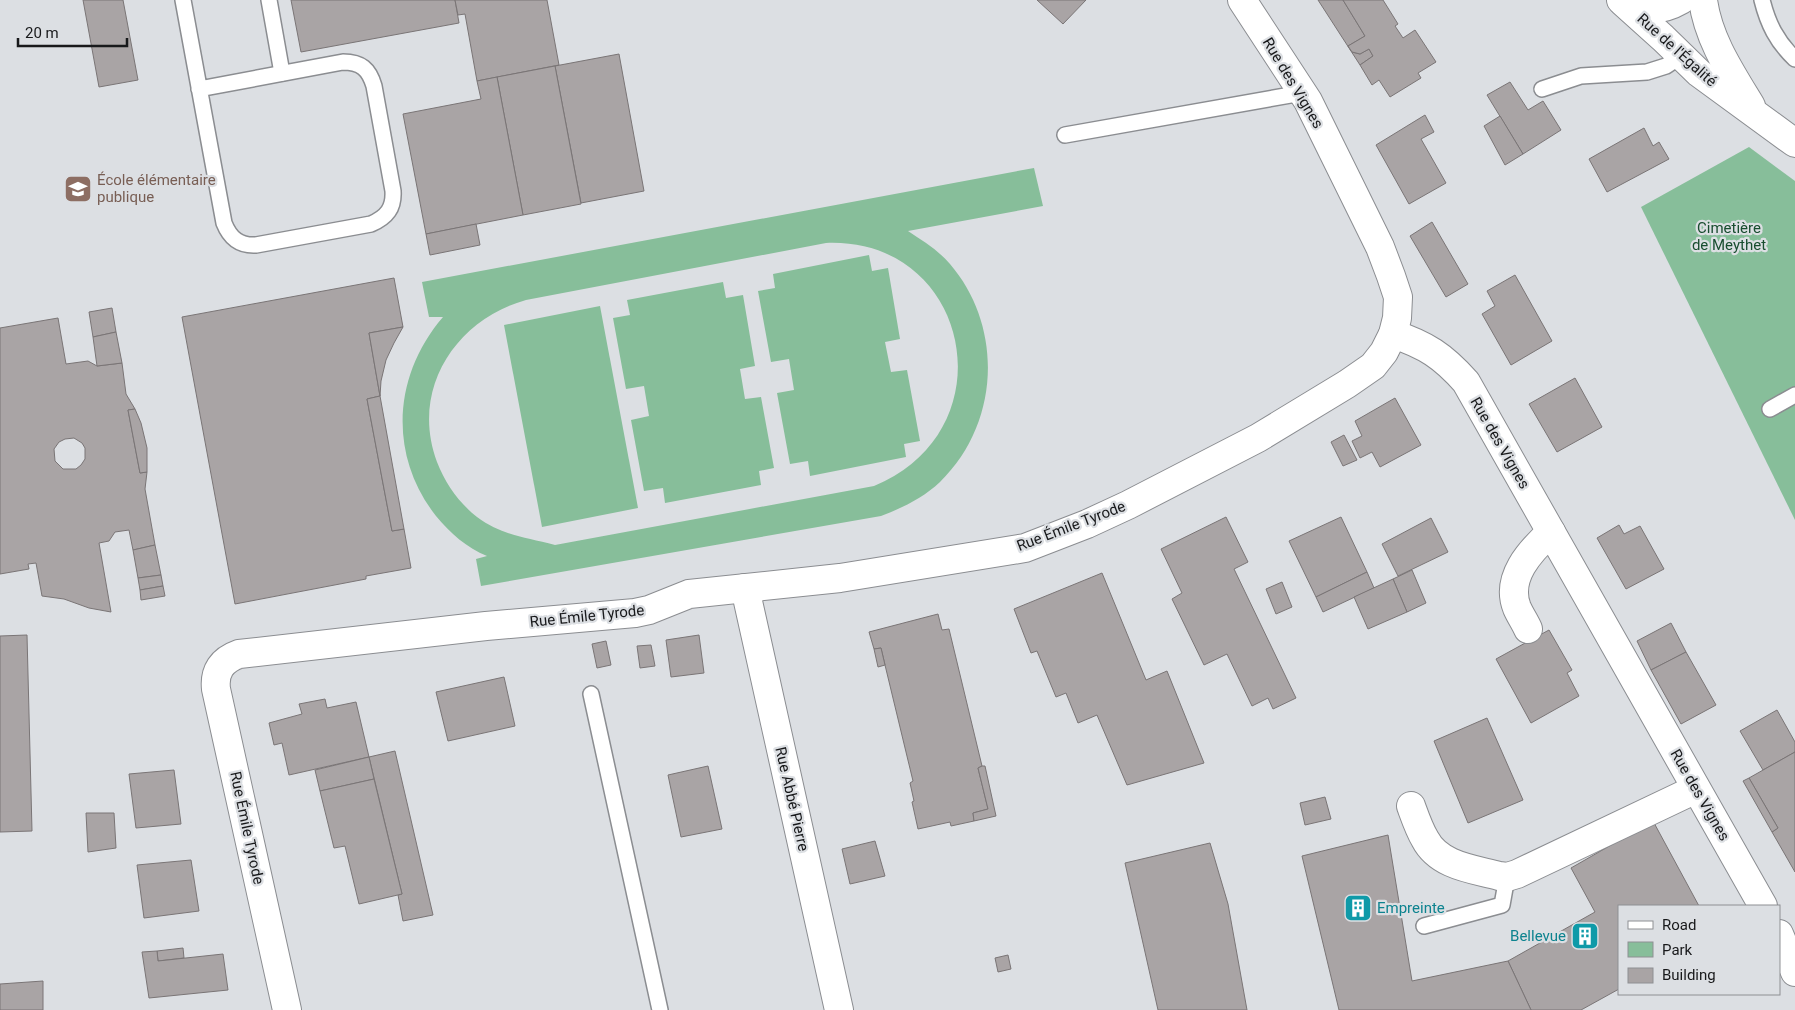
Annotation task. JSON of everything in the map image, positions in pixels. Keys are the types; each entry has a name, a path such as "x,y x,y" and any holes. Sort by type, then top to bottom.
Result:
{"street":[{"name":"Rue des Vignes","path":"1242,0 1308,101 1380,247 1398,297 1397,318 1393,334 1415,341 1434,352 1466,382 1762,905"},
{"path":"1622,1 1651,10 1661,9 1682,0"},
{"name":"Rue de l'Égalité","path":"1703,0 1705,14 1722,59 1756,114"},
{"name":"Rue de l'Égalité","path":"1622,1 1719,89 1795,143"},
{"name":"Rue Émile Tyrode","path":"287,1010 216,689 216,676 220,666 228,658 239,654 486,626 635,613 689,594 840,578 1025,548 1128,505 1258,438 1373,366 1384,352 1393,334"},
{"path":"1528,629 1517,607 1514,591 1518,571 1532,550 1551,532"},
{"name":"Rue Abbé Pierre","path":"745,588 839,1010"},
{"path":"1411,806 1424,839 1439,857 1448,862 1507,877 1517,874 1696,789"},
{"path":"1780,936 1795,972"}],"lane":[{"path":"183,0 199,89 224,223 228,234 237,242 246,246 256,245 371,224 382,219 390,210 394,201 393,191 370,75 362,66 353,62 343,62 199,89"},
{"path":"269,0 282,73"},
{"path":"1762,0 1769,26 1784,48 1795,59"},
{"path":"1542,89 1581,76 1647,72 1666,66 1681,56"},
{"path":"1065,135 1302,93"},
{"path":"1770,410 1795,395"},
{"path":"591,694 660,1010"},
{"path":"1424,926 1502,905 1507,877"}],"green space":[{"name":"Cimetière de Meythet","path":"1749,147 1795,181 1795,520 1641,207"},
{"path":"1034,168 1043,206 908,231 945,259 968,289 980,316 986,345 988,375 984,404 974,432 960,459 940,482 927,493 881,516 481,586 476,559 487,556 459,539 436,516 420,492 410,467 404,442 403,415 406,389 414,364 426,340 443,317 429,317 422,282","holes":["826,243 875,249 914,271 941,302 955,341 957,383 944,424 917,459 874,486 555,545 505,532 477,517 453,492 444,477 437,462 430,435 430,409 435,384 445,362 460,341 478,324 501,310 526,300"]},
{"path":"869,255 872,271 888,268 900,339 885,342 891,372 907,370 920,441 904,444 906,457 810,476 808,461 790,464 777,393 794,390 789,359 771,362 758,291 775,288 773,274"},
{"path":"723,282 726,298 743,295 755,366 740,369 745,399 761,397 774,468 759,471 761,485 665,503 663,488 644,491 631,420 649,416 644,386 626,389 613,318 630,315 627,300"},
{"path":"600,306 638,508 542,527 504,325"}],"building":[{"path":"83,0 123,0 138,80 99,87"},
{"path":"291,0 455,0 459,23 301,52"},
{"path":"455,0 547,0 559,65 477,81 465,14 458,15"},
{"path":"1037,0 1086,0 1063,24"},
{"path":"1318,0 1343,0 1365,36 1348,46 1352,52 1360,54 1369,49 1373,56 1360,65"},
{"path":"1343,0 1383,0 1398,24 1395,26 1403,38 1415,30 1436,62 1418,73 1421,78 1390,97 1379,80 1372,85 1360,65 1373,56 1369,49 1360,54 1352,52 1348,46 1365,36"},
{"path":"619,54 644,191 581,203 555,66"},
{"path":"555,66 581,204 523,215 497,77"},
{"path":"497,77 523,215 426,234 403,114 481,99 477,81"},
{"path":"1510,82 1528,110 1543,101 1561,130 1523,154 1487,95"},
{"path":"1425,115 1434,132 1421,139 1446,183 1409,204 1376,145"},
{"path":"1500,116 1523,154 1505,165 1484,126"},
{"path":"1644,128 1653,146 1659,142 1669,159 1607,192 1589,159"},
{"path":"1432,222 1468,284 1446,297 1410,236"},
{"path":"476,224 480,245 430,255 426,234"},
{"path":"1515,275 1552,341 1511,365 1482,314 1495,306 1487,291"},
{"path":"394,278 403,327 369,333 380,396 367,399 392,531 404,529 411,568 366,576 366,579 235,604 182,317"},
{"path":"112,308 116,332 93,337 89,312"},
{"path":"58,318 66,364 88,361 97,366 122,363 126,394 135,409 128,410 140,473 147,472 145,489 155,545 133,550 129,530 115,532 109,541 99,543 111,612 89,608 64,599 42,596 36,563 28,564 29,569 0,574 0,328","holes":["74,438 82,443 85,448 85,459 76,469 63,469 55,461 54,449 59,442"]},
{"path":"403,327 386,360 380,396 369,333"},
{"path":"116,332 122,363 97,366 93,337"},
{"path":"1575,378 1602,427 1557,452 1529,404"},
{"path":"380,396 404,529 392,531 367,399"},
{"path":"1395,398 1421,445 1380,467 1372,452 1360,458 1352,441 1362,436 1355,421"},
{"path":"135,409 141,423 147,448 147,472 140,473 128,410"},
{"path":"1344,435 1357,460 1343,466 1331,442"},
{"path":"1226,517 1248,562 1234,569 1296,698 1273,709 1268,698 1252,706 1227,654 1204,665 1172,599 1182,593 1161,549"},
{"path":"1341,517 1367,572 1316,597 1289,541"},
{"path":"1431,518 1448,552 1398,576 1382,544"},
{"path":"1619,525 1624,534 1640,526 1664,569 1626,589 1597,538"},
{"path":"155,545 161,575 138,578 133,550"},
{"path":"1412,570 1426,603 1407,612 1393,579"},
{"path":"1367,572 1374,588 1323,612 1316,597"},
{"path":"1102,573 1146,680 1167,671 1204,763 1127,785 1097,715 1078,723 1066,693 1056,697 1037,651 1031,653 1014,609"},
{"path":"161,575 163,586 140,590 138,578"},
{"path":"1393,579 1407,612 1368,629 1354,597"},
{"path":"1282,582 1292,607 1276,614 1266,589"},
{"path":"163,586 165,596 141,600 140,590"},
{"path":"938,614 942,630 949,629 982,766 978,768 988,809 973,813 974,821 951,826 950,822 918,829 910,783 913,781 881,648 874,649 869,632"},
{"path":"1671,623 1686,652 1651,670 1637,641"},
{"path":"1549,630 1572,670 1567,673 1579,696 1531,723 1496,659"},
{"path":"27,635 32,831 0,832 0,636"},
{"path":"699,635 704,673 671,677 666,640"},
{"path":"606,641 611,665 597,668 592,644"},
{"path":"651,645 655,666 640,668 637,646"},
{"path":"881,648 885,665 878,667 874,649"},
{"path":"1686,652 1716,705 1681,724 1651,670"},
{"path":"504,677 515,726 448,741 436,692"},
{"path":"325,699 327,708 356,702 369,757 289,775 282,743 274,745 269,723 302,714 299,704"},
{"path":"1777,710 1795,742 1795,752 1763,770 1740,731"},
{"path":"1487,718 1523,800 1468,823 1434,741"},
{"path":"395,751 433,915 403,921 398,895 402,894 369,757"},
{"path":"1795,752 1795,872 1772,832 1778,828 1749,778"},
{"path":"369,757 374,779 320,791 315,770"},
{"path":"708,766 722,829 681,837 668,775"},
{"path":"985,766 996,816 974,821 973,813 988,809 978,768"},
{"path":"174,770 181,824 136,828 129,774"},
{"path":"1749,778 1778,828 1772,832 1743,781"},
{"path":"374,779 402,894 359,904 345,846 334,848 320,791"},
{"path":"1325,797 1331,819 1305,825 1300,803"},
{"path":"86,813 114,813 116,848 88,852"},
{"name":"Bellevue","path":"1653,821 1698,905 1618,905 1618,990 1581,1010 1531,1010 1508,961 1595,912 1571,868"},
{"name":"Empreinte","path":"1388,835 1412,981 1508,961 1531,1010 1339,1010 1302,856"},
{"path":"875,841 885,876 850,884 842,849"},
{"path":"1210,843 1228,904 1247,1010 1158,1010 1125,863"},
{"path":"191,860 199,911 144,918 137,865"},
{"path":"183,948 184,958 158,961 157,951"},
{"path":"157,951 158,961 223,954 228,990 149,998 142,952"},
{"path":"1008,955 1011,969 998,972 995,958"},
{"path":"43,981 43,1010 0,1010 0,984"}],"place":[{"name":"École élémentaire publique","path":"78,189"},
{"name":"Empreinte","path":"1358,908"},
{"name":"Bellevue","path":"1585,936"}]}
